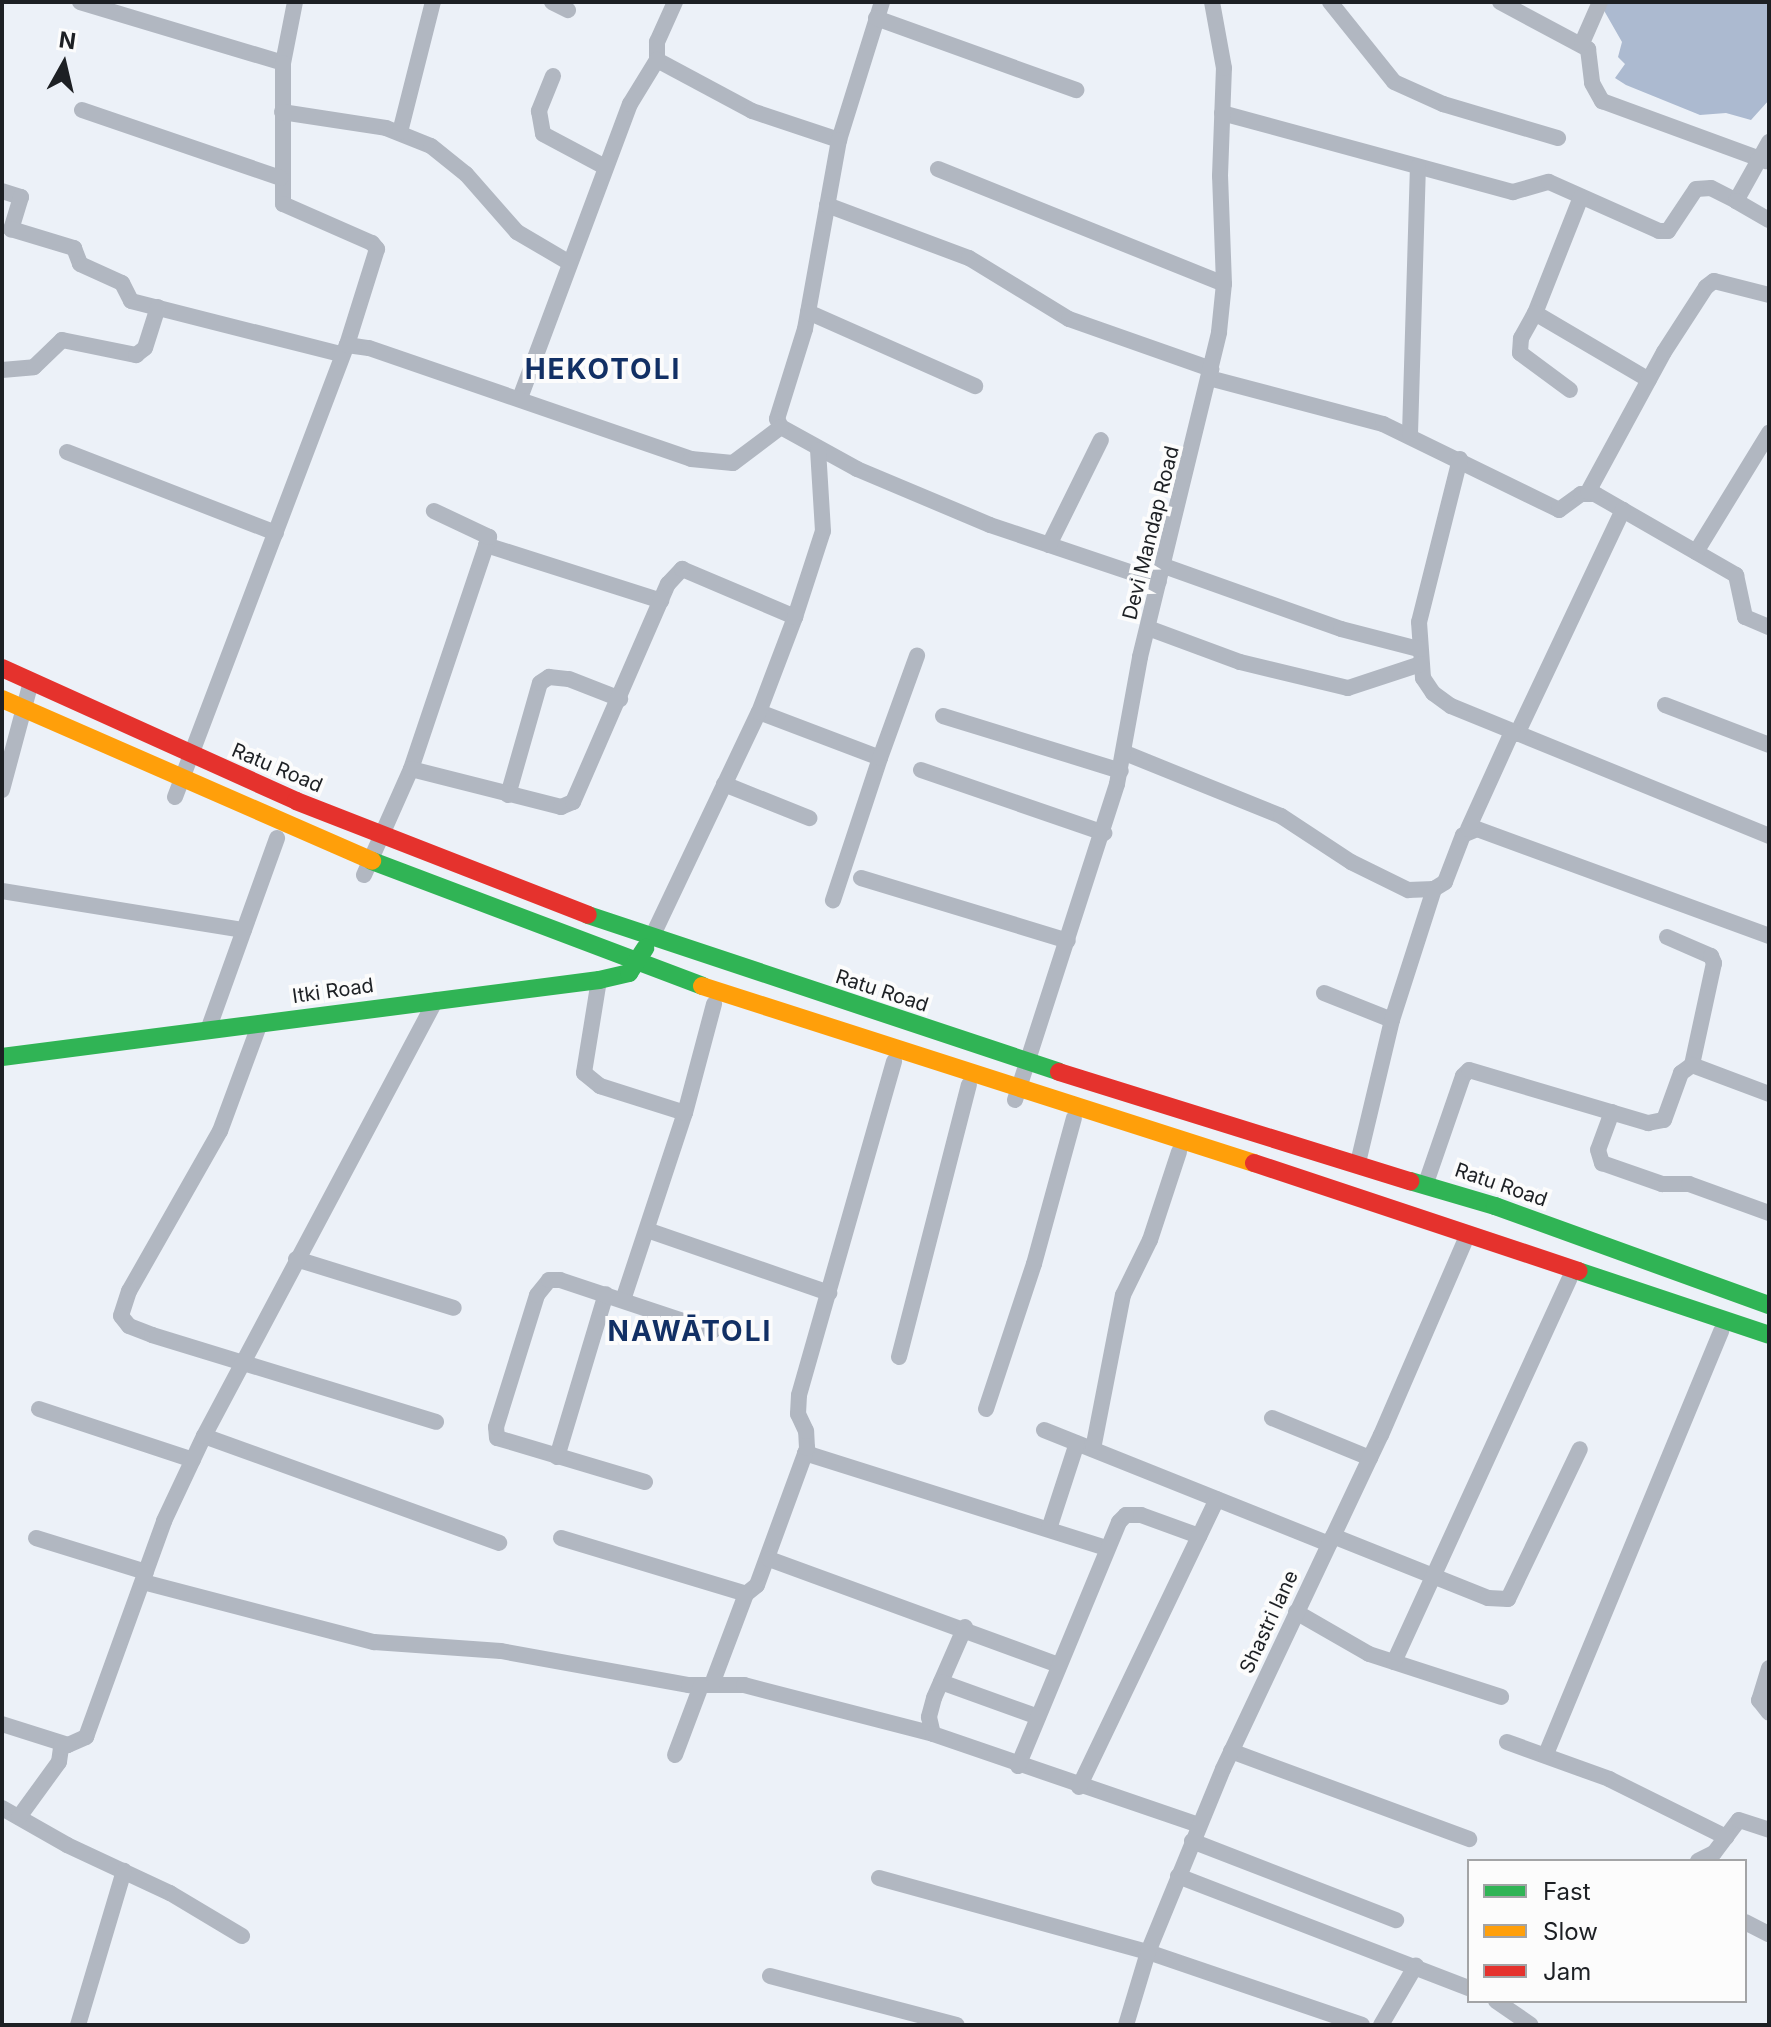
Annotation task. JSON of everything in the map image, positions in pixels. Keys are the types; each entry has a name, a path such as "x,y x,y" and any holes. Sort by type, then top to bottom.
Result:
{"main road":[{"name":"Ratu Road","path":"2,668 194,756 382,835 651,939 1256,1136 1426,1183 1769,1305"},
{"path":"2,682 302,816 672,960 1149,1111 1769,1319"},
{"path":"2,699 296,831 667,975 1099,1111 1769,1335"},
{"path":"10,720 175,797 364,875 714,1004 1464,1243 1769,1348"},
{"path":"629,973 651,939"},
{"name":"Itki Road","path":"2,1057 599,980 629,973"}],"street":[{"path":"80,2 283,63"},
{"path":"175,797 194,756 344,350 377,249 372,243 293,212 283,204 283,63 295,2"},
{"path":"400,132 433,2"},
{"path":"552,2 568,10"},
{"path":"520,398 605,167 630,104 657,60 657,42 675,2"},
{"name":"Devi Mandap Road","path":"1015,1100 1104,833 1121,771 1148,628 1210,374 1224,284 1224,68 1212,2"},
{"path":"1330,2 1394,82 1443,104 1558,138"},
{"path":"1500,2 1582,43 1588,49 1592,83 1602,101 1764,160"},
{"path":"1582,43 1600,2"},
{"path":"1076,90 879,10 839,140 808,312 795,365 777,408 781,427 818,450 990,525 1049,545 1161,574 1341,629 1420,657"},
{"path":"657,60 752,111 839,140"},
{"path":"553,76 539,111 543,134 605,167"},
{"path":"82,110 281,178"},
{"path":"282,112 400,132 445,155 517,232 568,262"},
{"path":"1222,113 1513,192 1549,182 1659,231 1668,231 1696,189 1711,188 1769,220"},
{"path":"1736,201 1764,160 1769,142"},
{"path":"1410,434 1418,167"},
{"path":"938,169 1224,284"},
{"path":"2,191 21,197 11,229 74,248 89,272 122,283 131,301 344,350 520,398 708,462 745,458 781,427"},
{"path":"1570,390 1520,353 1521,338 1535,313 1581,197"},
{"path":"827,205 969,258 1069,319 1210,374 1410,434 1559,510 1588,492 1649,380 1714,281 1769,295"},
{"path":"2,370 34,367 62,340 136,355 145,348 158,307"},
{"path":"808,312 975,386"},
{"path":"1535,313 1649,380"},
{"path":"1696,552 1769,433"},
{"path":"1049,545 1101,440"},
{"path":"651,939 759,712 795,617 823,531 818,450"},
{"path":"67,452 276,533"},
{"path":"1460,459 1423,597 1420,657 1433,693 1451,706 1769,836"},
{"path":"1588,492 1740,580 1745,617 1769,627"},
{"path":"1125,753 1281,816 1389,884 1434,889 1445,882 1623,510"},
{"path":"364,875 411,769 489,537 434,511"},
{"path":"486,545 661,601"},
{"path":"411,769 561,807 573,802 676,573 693,569 795,617"},
{"path":"1148,628 1240,662 1348,688 1420,657"},
{"path":"833,900 917,656"},
{"path":"508,795 540,683 549,677 569,679 620,699"},
{"path":"2,790 10,720 31,682"},
{"path":"1665,705 1769,745"},
{"path":"759,712 880,758"},
{"path":"943,716 1121,771"},
{"path":"921,770 1104,833"},
{"path":"724,784 809,818"},
{"path":"1468,829 1495,834 1769,936"},
{"path":"208,1030 277,838"},
{"path":"861,878 1068,941"},
{"path":"1358,1163 1392,1020 1434,889"},
{"path":"2,891 244,930"},
{"path":"1426,1183 1463,1076 1469,1070 1648,1123 1664,1120 1681,1073 1692,1065 1714,963 1711,956 1667,937"},
{"path":"599,980 584,1073 600,1086 685,1113"},
{"path":"1324,993 1392,1020"},
{"path":"19,1817 59,1762 61,1747 86,1737 144,1577 204,1436 436,1000"},
{"path":"557,1457 614,1297 647,1230 685,1113 714,1004"},
{"path":"260,1023 220,1131 129,1291 121,1316 129,1326 436,1422"},
{"path":"675,1755 746,1594 757,1585 769,1559 805,1453 808,1438 797,1408 894,1061"},
{"path":"1692,1065 1769,1094"},
{"path":"899,1357 969,1085"},
{"path":"1612,1112 1598,1150 1602,1163 1662,1184 1689,1184 1769,1213"},
{"path":"986,1409 1034,1264 1074,1118"},
{"path":"1049,1529 1085,1446 1123,1295 1150,1240 1179,1152"},
{"path":"647,1230 829,1293"},
{"name":"Shastri lane","path":"1126,2025 1148,1952 1231,1751 1370,1458 1464,1243"},
{"path":"296,1259 454,1308"},
{"path":"1394,1662 1569,1279"},
{"path":"645,1482 497,1438 503,1405 542,1285 560,1280 713,1331"},
{"path":"1546,1754 1721,1331"},
{"path":"39,1409 193,1460"},
{"path":"1272,1418 1370,1458"},
{"path":"1044,1430 1217,1499 1488,1598 1508,1599 1580,1449"},
{"path":"204,1436 499,1543"},
{"path":"805,1453 1107,1548"},
{"path":"1079,1787 1217,1499"},
{"path":"1018,1766 1119,1522 1134,1514 1199,1536"},
{"path":"36,1538 144,1577 374,1642 501,1651 706,1685 744,1685 933,1734 1196,1833 1396,1920"},
{"path":"561,1538 746,1594"},
{"path":"769,1559 965,1627 1059,1665"},
{"path":"1296,1612 1344,1643 1501,1697"},
{"path":"933,1734 929,1717 965,1627"},
{"path":"1769,1668 1759,1700 1769,1713"},
{"path":"941,1682 1038,1717"},
{"path":"2,1724 68,1745"},
{"path":"1507,1742 1546,1754 1726,1837"},
{"path":"1231,1751 1469,1839"},
{"path":"2,1808 242,1936"},
{"path":"1701,1859 1720,1848 1739,1820 1769,1830"},
{"path":"78,2025 124,1871"},
{"path":"1178,1876 1467,1987"},
{"path":"879,1878 1148,1952 1362,2025"},
{"path":"1747,1923 1769,1934"},
{"path":"1381,2025 1416,1965"},
{"path":"770,1976 957,2025"},
{"path":"1499,2003 1531,2025"}],"water":[{"path":"1604,2 1769,2 1769,100 1751,120 1726,113 1700,115 1626,85 1615,78 1625,64 1618,57 1622,42 1602,7"}],"traffic: fast":[{"path":"372,861 702,986"},
{"path":"588,915 1059,1072"},
{"path":"2,1057 599,980 629,973 645,948"},
{"path":"1410,1181 1495,1206 1769,1305"},
{"path":"1578,1271 1769,1335"}],"traffic: slow":[{"path":"2,699 372,861"},
{"path":"702,986 1254,1163"}],"traffic: jam":[{"path":"2,668 296,801 588,915"},
{"path":"1059,1072 1410,1181"},
{"path":"1254,1163 1578,1271"}],"district":[{"name":"HEKOTOLI","path":"603,369"},
{"name":"NAWĀTOLI","path":"690,1331"}]}
